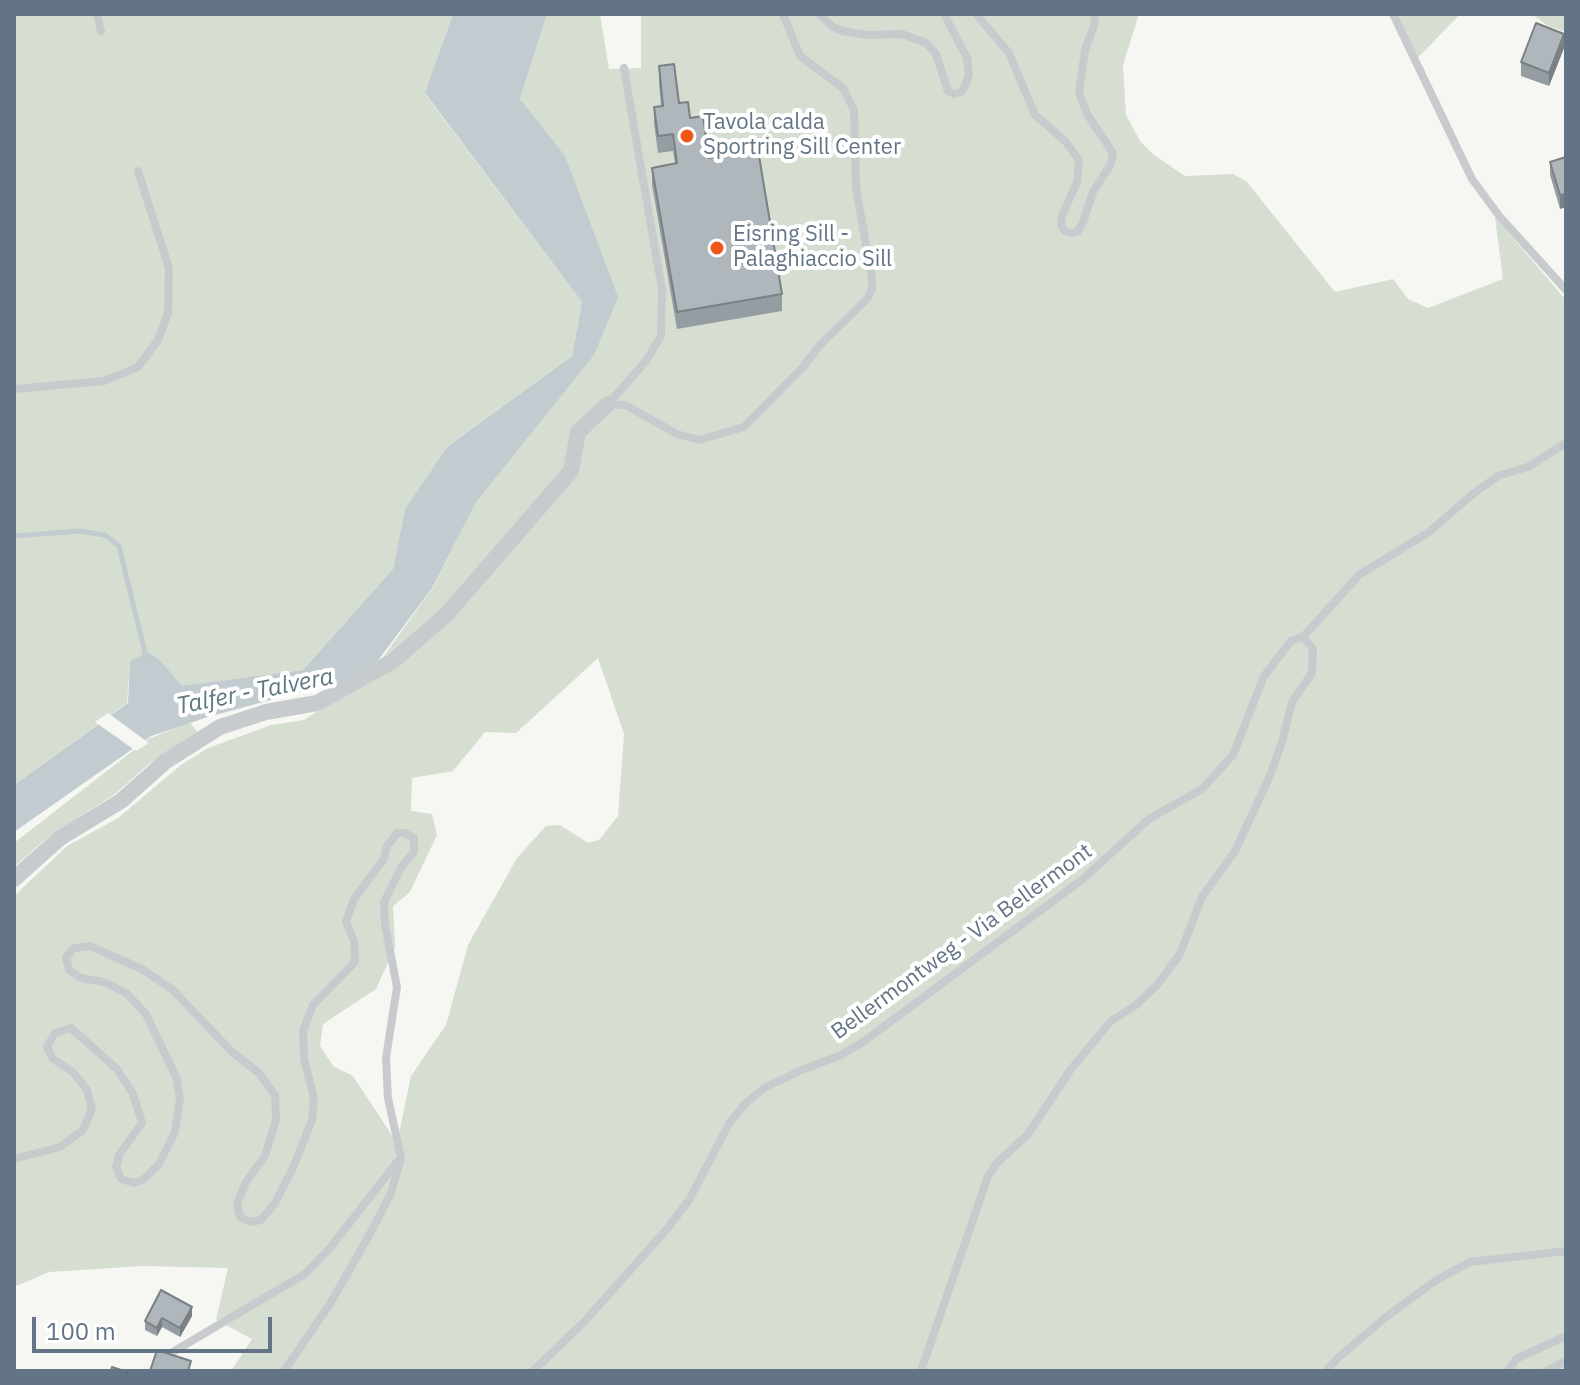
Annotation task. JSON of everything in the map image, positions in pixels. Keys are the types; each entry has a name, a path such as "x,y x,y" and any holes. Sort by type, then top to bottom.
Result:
{"street":[{"path":"14,879 60,838 121,801 166,761 220,727 266,712 317,703 393,661 446,615 571,471 578,432 608,404"}],"lane":[{"path":"97,14 101,31"},
{"path":"608,404 625,405 677,434 699,440 744,427 867,299 872,289 856,187 854,110 843,88 800,56 783,14"},
{"path":"819,14 833,27 843,31 867,35 902,34 926,43 936,54 948,91 954,94 961,92 969,75 967,58 944,14"},
{"path":"976,14 1009,53 1035,115 1065,141 1079,160 1077,182 1061,225 1065,231 1072,233 1078,231 1083,222 1093,192 1111,164 1113,153 1087,114 1079,92 1085,50 1095,23 1094,14"},
{"path":"1393,14 1472,179 1500,217 1566,290"},
{"path":"608,404 646,361 661,336 662,290 624,68"},
{"path":"14,389 104,381 138,367 158,340 168,313 169,268 138,171"},
{"name":"Bellermontweg - Via Bellermont","path":"533,1371 584,1322 667,1229 689,1200 730,1122 745,1104 764,1088 839,1056 863,1042 1083,879 1149,819 1202,789 1233,755 1264,676 1291,641 1303,637 1359,575 1429,532 1498,476 1528,467 1566,443"},
{"path":"921,1371 988,1176 996,1164 1028,1134 1071,1069 1111,1021 1136,1005 1157,985 1180,954 1202,897 1239,843 1269,778 1292,702 1312,673 1313,649 1303,637"},
{"path":"14,1159 60,1147 83,1130 92,1109 87,1090 73,1072 53,1059 47,1047 55,1033 71,1028 117,1069 133,1094 142,1123 119,1155 116,1167 121,1179 134,1183 144,1179 159,1164 175,1132 180,1098 177,1079 146,1014 126,993 104,982 81,978 69,970 66,957 74,948 90,946 142,969 173,990 231,1051 259,1073 275,1095 276,1120 265,1156 246,1182 237,1204 240,1217 250,1222 261,1220 275,1203 293,1168 312,1120 314,1098 304,1059 303,1031 313,1005 355,962 354,941 346,922 354,899 384,859 387,846 397,833 414,838 414,852 402,866 384,902 385,925 397,987 386,1058 388,1098 401,1158 391,1193 372,1230 330,1304 284,1371"},
{"path":"171,1353 305,1274 330,1248 401,1158"},
{"path":"1326,1371 1386,1317 1435,1281 1470,1262 1566,1251"},
{"path":"1508,1371 1516,1359 1566,1336"},
{"path":"1546,1371 1566,1361"}],"shaded area":[{"path":"14,14 453,14 425,94 582,302 572,356 447,447 405,509 393,569 303,670 182,687 161,661 130,661 127,703 14,785"},
{"path":"547,14 600,14 609,69 641,68 641,14 1139,14 1123,65 1126,115 1140,141 1154,155 1185,176 1233,174 1247,182 1335,292 1393,279 1408,299 1428,308 1503,279 1495,217 1566,300 1566,1371 231,1371 252,1339 216,1320 228,1268 143,1266 49,1272 14,1287 14,896 67,846 118,818 181,765 208,748 271,725 304,720 369,677 433,587 475,503 618,297 520,99","holes":["598,658 624,734 618,816 599,840 588,843 560,825 546,826 517,858 468,945 446,1025 411,1076 397,1143 353,1076 333,1066 320,1046 323,1024 376,989 395,947 393,906 410,892 437,835 432,814 411,811 412,778 453,771 485,732 516,733"]},
{"path":"1391,14 1460,14 1413,63"},
{"path":"1532,14 1566,14 1566,32 1548,26"},
{"path":"190,722 197,732 149,764 115,794 48,837 14,867 14,843 148,739"}],"water":[{"name":"Talfer - Talvera","path":"453,14 547,14 520,99 565,156 618,297 594,355 476,502 432,588 368,674 211,716 151,736 14,832 14,785 128,703 130,661 148,652 161,661 182,686 303,670 393,569 405,509 447,447 572,356 582,302 425,93"}],"pier":[{"path":"108,713 149,743 136,751 95,722"}],"building":[{"path":"1536,23 1564,34 1549,73 1521,62"},
{"name":"Eisring Sill - Palaghiaccio Sill","path":"674,64 679,103 688,102 690,118 703,116 709,158 758,150 782,294 677,312 652,168 677,163 673,134 658,136 654,107 663,106 659,66"},
{"path":"1566,157 1566,194 1560,195 1550,162"},
{"path":"161,1290 192,1307 180,1328 162,1318 157,1328 145,1321"},
{"path":"157,1350 191,1361 188,1371 150,1371"}],"waterway":[{"path":"14,536 79,531 105,535 119,546 146,657"}],"place":[{"name":"Tavola calda Sportring Sill Center","path":"687,136"},
{"name":"Eisring Sill - Palaghiaccio Sill","path":"717,248"}]}
